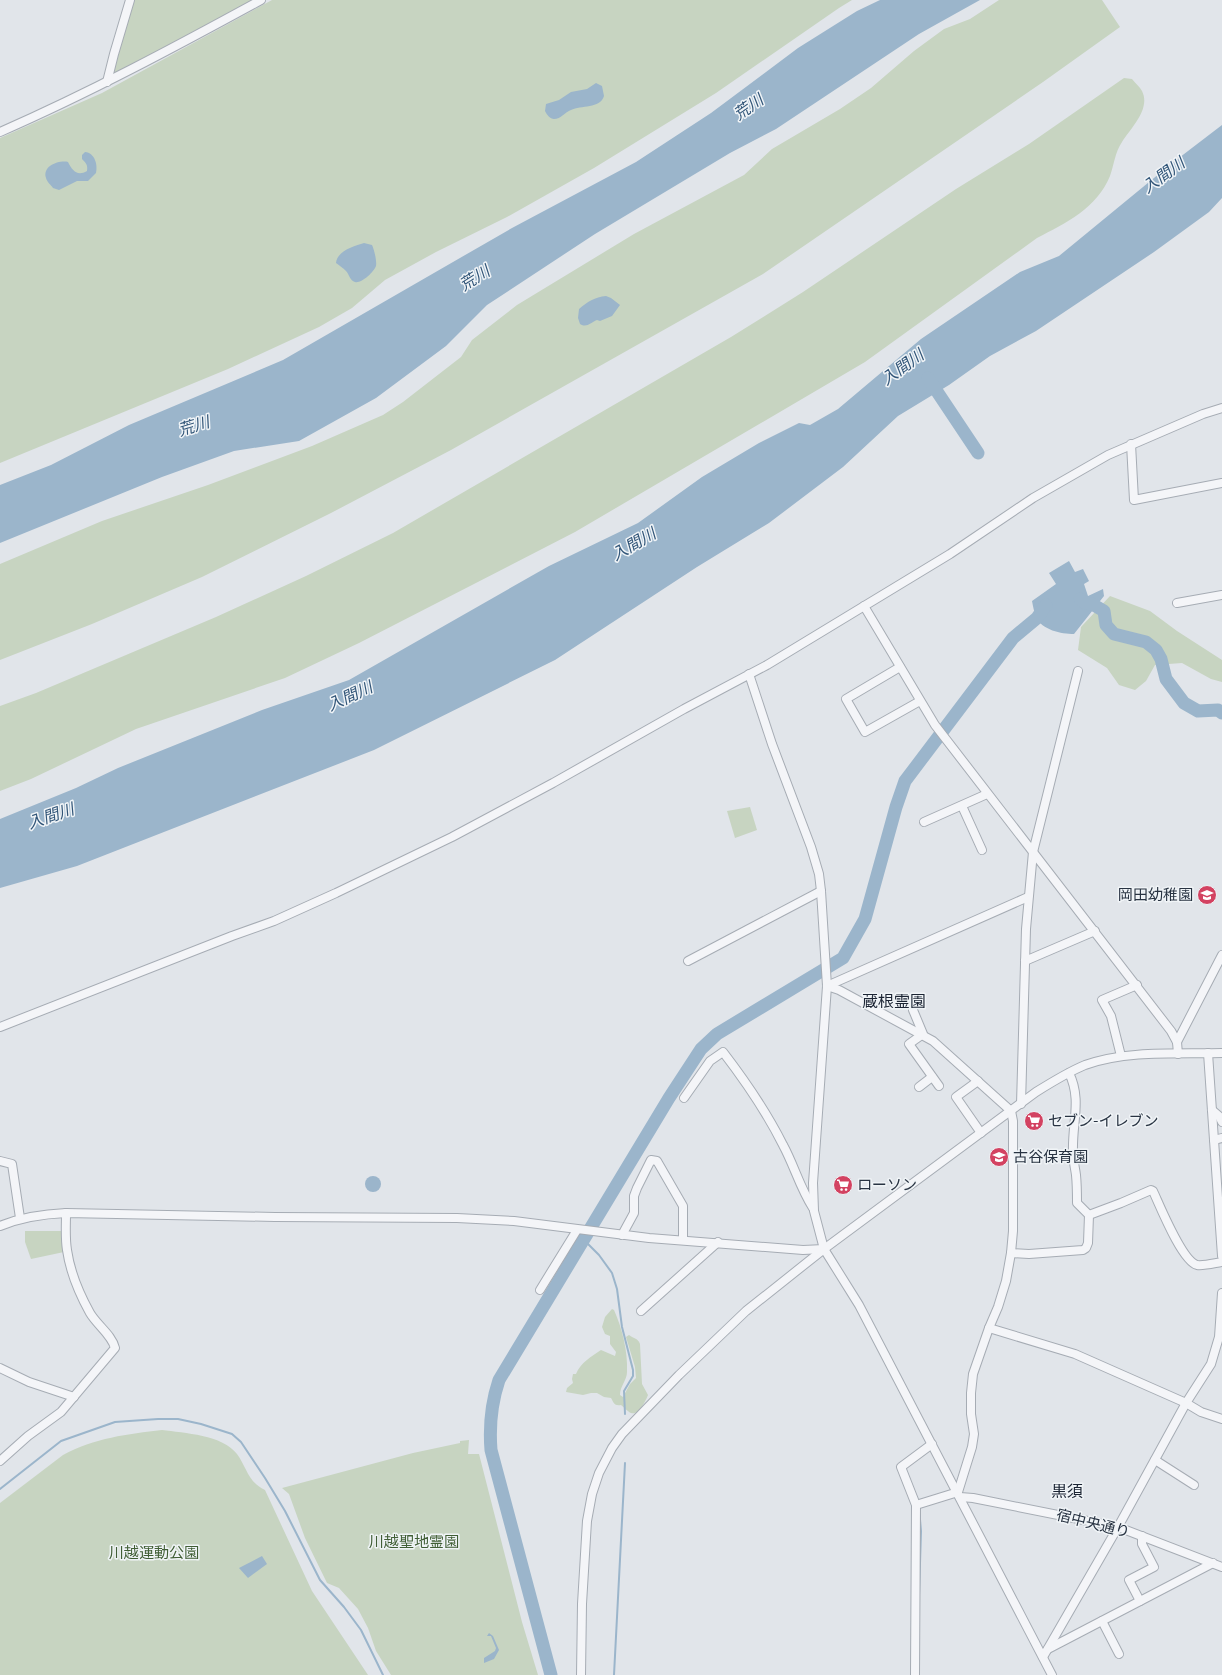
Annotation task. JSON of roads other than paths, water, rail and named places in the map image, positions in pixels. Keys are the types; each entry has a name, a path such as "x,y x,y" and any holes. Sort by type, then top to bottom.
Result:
{"street":[{"path":"107,82 130,0"},
{"path":"0,132 61,105 107,82 261,0"},
{"path":"0,1028 232,936 274,921 336,894 418,854 517,803 749,674 950,554 1032,498 1108,455 1131,444 1222,408"},
{"path":"1131,444 1134,500 1222,484"},
{"path":"1177,603 1222,595"},
{"path":"864,606 934,725 1137,985 1171,1031 1177,1042 1178,1054"},
{"path":"900,667 846,699 865,732 920,701"},
{"path":"1021,1104 1028,897 1033,852 1078,671"},
{"path":"749,674 772,744 811,847 819,874 827,986 813,1183 814,1211 824,1249 859,1305 959,1495 1045,1653 1052,1675"},
{"path":"924,822 987,794"},
{"path":"962,806 982,850"},
{"path":"688,961 821,891"},
{"path":"827,986 1028,897"},
{"path":"1025,961 1095,931"},
{"path":"1177,1042 1222,955"},
{"path":"1121,1056 1111,1016 1102,1000 1137,985"},
{"path":"827,986 839,990 923,1034 933,1041 1011,1111 1014,1121 1013,1231 1011,1253 1006,1281 998,1307 973,1374 971,1414 974,1434 959,1495"},
{"path":"913,1010 923,1034"},
{"path":"923,1034 909,1044 940,1086"},
{"path":"684,1098 706,1066 723,1052 750,1088 764,1110 783,1145 807,1199 814,1211"},
{"path":"1208,1053 1212,1110 1218,1139 1222,1256"},
{"path":"581,1675 582,1604 587,1521 592,1494 597,1480 612,1448 634,1420 746,1311 824,1249 1036,1092 1069,1073 1084,1065 1121,1056 1222,1053"},
{"path":"1011,1253 1029,1254 1083,1250 1086,1248 1088,1243 1089,1215 1077,1203 1076,1173 1073,1164 1072,1136 1077,1095 1075,1084 1069,1073"},
{"path":"919,1087 932,1077"},
{"path":"978,1081 956,1097 981,1133"},
{"path":"1212,1110 1219,1116 1222,1122"},
{"path":"622,1235 634,1213 634,1196 637,1188 651,1160 654,1159 657,1161 683,1206 683,1240"},
{"path":"0,1161 12,1164 20,1218"},
{"path":"1089,1215 1151,1190 1153,1191 1172,1232 1191,1262 1200,1265 1222,1262"},
{"path":"0,1226 20,1218 66,1213 457,1218 514,1221 622,1235 803,1250 824,1249"},
{"path":"0,1461 28,1436 61,1412 115,1348 114,1342 102,1330 90,1313 74,1276 67,1250 66,1213"},
{"path":"540,1290 579,1230"},
{"path":"641,1311 718,1242"},
{"path":"1045,1653 1118,1527 1186,1403 1211,1364 1220,1337 1222,1293"},
{"path":"989,1328 1075,1354 1186,1403 1201,1412 1222,1419"},
{"path":"0,1368 29,1382 74,1397"},
{"path":"915,1675 916,1505 901,1467 932,1444"},
{"path":"1155,1460 1194,1485"},
{"path":"916,1505 959,1495"},
{"name":"宿中央通り","path":"959,1495 1118,1527 1222,1567"},
{"path":"1140,1601 1129,1580 1154,1567 1142,1544 1142,1536"},
{"path":"1045,1653 1102,1620 1213,1563"},
{"path":"1102,1620 1119,1654"}],"water":[{"name":"荒川","path":"880,0 980,0 919,34 776,129 730,153 595,234 487,305 446,346 376,398 299,441 234,451 162,477 0,543 0,485 51,465 129,425 283,360 512,228 636,162 711,113 798,48 857,11"},
{"path":"596,83 602,86 604,96 599,103 575,108 556,119 551,118 545,111 546,104 559,100 571,92 587,89"},
{"name":"入間川","path":"1222,125 1222,198 1209,212 1154,252 1036,331 990,356 949,385 898,416 843,467 769,523 697,567 555,660 374,750 77,866 0,888 0,819 76,788 118,768 262,710 349,680 549,566 638,523 702,477 759,443 799,423 810,425 838,409 921,339 1020,272 1059,256 1171,164"},
{"path":"85,152 91,155 95,160 97,166 96,173 88,181 77,181 59,190 53,188 46,178 46,170 56,163 68,162 75,172 83,173 87,171 86,164 82,159 82,155"},
{"path":"364,243 372,245 376,266 367,277 361,281 355,282 346,271 336,263 339,255 343,252 351,247"},
{"path":"606,296 620,305 612,316 600,321 597,320 587,325 580,324 578,318 579,309 591,300"},
{"path":"1069,561 1075,572 1083,569 1089,581 1084,584 1088,596 1103,589 1104,596 1074,634 1058,632 1043,625 1036,617 1032,601 1056,584 1049,573"},
{"path":"373,1176 379,1178 381,1184 379,1190 373,1192 367,1190 365,1184 367,1178"},
{"path":"262,1556 267,1564 248,1578 239,1568"},
{"path":"489,1633 493,1636 499,1650 494,1659 484,1663 484,1658 495,1651 496,1648 491,1636 487,1636"}],"waterway":[{"path":"928,378 978,453"},
{"path":"1080,599 1085,603 1092,604 1104,611 1106,625 1114,634 1146,642 1156,650 1161,659 1166,679 1184,703 1198,711 1218,710 1222,713"},
{"path":"551,1675 491,1450 491,1415 499,1380 669,1098 701,1049 717,1034 843,958 865,919 896,807 905,781 1013,638 1037,618 1046,605"},
{"path":"584,1240 599,1255 612,1273 617,1289 622,1327 633,1370 633,1376 624,1391 625,1414"},
{"path":"0,1489 61,1441 115,1422 178,1419 201,1424 232,1434 241,1442 285,1511 320,1580 344,1607 361,1630 383,1675"},
{"path":"614,1675 625,1463"},
{"path":"919,1508 921,1531 919,1595"}],"place":[{"name":"岡田幼稚園","path":"1207,895"},
{"name":"セブン-イレブン","path":"1034,1121"},
{"name":"古谷保育園","path":"999,1157"},
{"name":"ローソン","path":"843,1185"}],"district":[{"name":"蔵根霊園","path":"894,1002"},
{"name":"黒須","path":"1067,1492"}],"park label":[{"name":"川越聖地霊園","path":"414,1542"},
{"name":"川越運動公園","path":"154,1553"}]}
